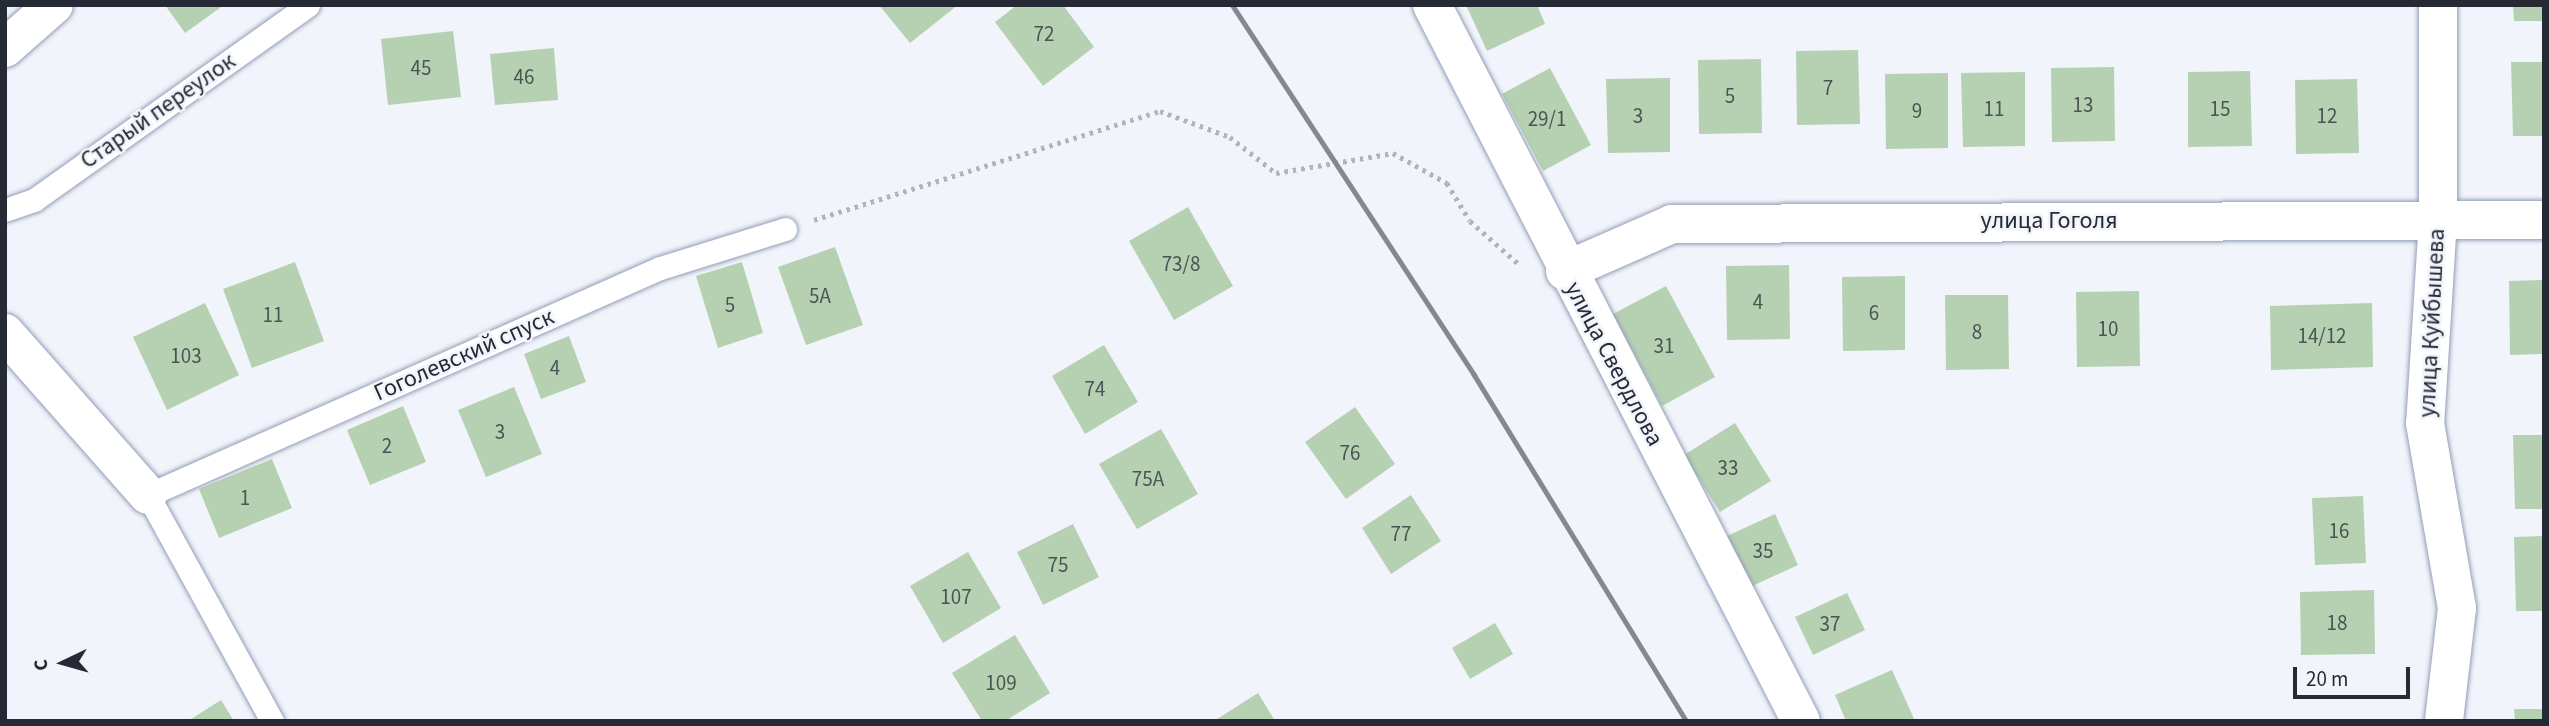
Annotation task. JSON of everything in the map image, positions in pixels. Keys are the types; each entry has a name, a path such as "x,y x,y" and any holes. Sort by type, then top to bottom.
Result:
{"street":[{"path":"5,48 54,5"},
{"name":"улица Свердлова","path":"1432,5 1565,271 1801,721"},
{"name":"улица Куйбышева","path":"2438,5 2438,219 2425,423 2457,608 2444,721"},
{"name":"улица Гоголя","path":"1565,271 1672,224 2544,219"},
{"path":"5,333 149,495"}],"lane":[{"name":"Старый переулок","path":"5,210 34,200 308,5"},
{"name":"Гоголевский спуск","path":"149,495 660,268 785,229"},
{"path":"149,495 272,721"}],"path":[{"path":"785,229 1160,111 1230,137 1276,173 1393,152 1447,183 1470,221 1527,271 1565,271"}],"building":[{"path":"165,5 224,5 185,33"},
{"path":"879,5 958,5 910,43"},
{"path":"1017,5 1063,5 1094,47 1043,86 995,22"},
{"path":"1466,5 1537,5 1545,24 1487,51"},
{"path":"2513,5 2544,5 2544,21 2514,21"},
{"path":"453,31 461,97 388,105 381,39"},
{"path":"554,48 558,100 495,105 490,54"},
{"path":"1858,50 1860,124 1797,125 1796,51"},
{"path":"1761,59 1762,133 1699,134 1698,60"},
{"path":"2511,62 2544,62 2544,136 2513,136"},
{"path":"2114,67 2115,141 2052,142 2051,68"},
{"path":"1550,68 1591,145 1543,171 1502,94"},
{"path":"2250,71 2252,146 2188,147 2188,72"},
{"path":"2025,72 2025,146 1963,147 1961,73"},
{"path":"1948,73 1948,148 1886,149 1885,74"},
{"path":"1670,78 1670,152 1608,153 1606,79"},
{"path":"2357,79 2359,153 2296,154 2295,80"},
{"path":"1188,207 1233,286 1174,320 1129,241"},
{"path":"835,247 863,325 806,345 778,267"},
{"path":"295,262 324,341 252,368 223,289"},
{"path":"742,262 763,333 718,348 696,276"},
{"path":"1789,265 1790,339 1727,340 1726,266"},
{"path":"1905,276 1905,350 1843,351 1842,277"},
{"path":"2544,280 2544,354 2510,355 2509,281"},
{"path":"1666,286 1715,377 1662,406 1613,314"},
{"path":"2139,291 2140,366 2077,367 2076,292"},
{"path":"1945,295 2008,295 2009,369 1946,370"},
{"path":"205,303 239,375 167,410 133,337"},
{"path":"2372,303 2373,367 2271,370 2270,306"},
{"path":"569,336 586,382 541,399 524,354"},
{"path":"1104,345 1138,402 1085,434 1052,376"},
{"path":"514,387 542,454 486,477 458,410"},
{"path":"403,406 426,462 370,485 347,430"},
{"path":"1355,407 1395,464 1346,499 1305,442"},
{"path":"1735,423 1771,481 1720,512 1684,455"},
{"path":"1161,429 1198,494 1137,529 1099,464"},
{"path":"2513,435 2544,435 2544,509 2515,509"},
{"path":"272,459 292,508 219,538 199,489"},
{"path":"1411,495 1441,541 1391,574 1362,528"},
{"path":"2363,496 2366,563 2315,565 2312,498"},
{"path":"1775,514 1798,565 1750,587 1727,536"},
{"path":"1073,524 1099,577 1043,605 1017,552"},
{"path":"2544,536 2544,611 2516,611 2514,537"},
{"path":"968,552 1001,608 943,643 910,586"},
{"path":"2374,590 2375,654 2301,655 2300,592"},
{"path":"1847,593 1865,630 1813,655 1795,617"},
{"path":"1495,623 1513,654 1470,679 1452,648"},
{"path":"1015,635 1050,693 1005,721 982,721 952,673"},
{"path":"1892,670 1915,721 1846,721 1835,695"},
{"path":"1258,693 1275,721 1214,721"},
{"path":"221,700 234,721 188,721"},
{"path":"2514,709 2544,709 2544,721 2515,721"}],"railway":[{"path":"1232,5 1474,375 1686,721"}]}
